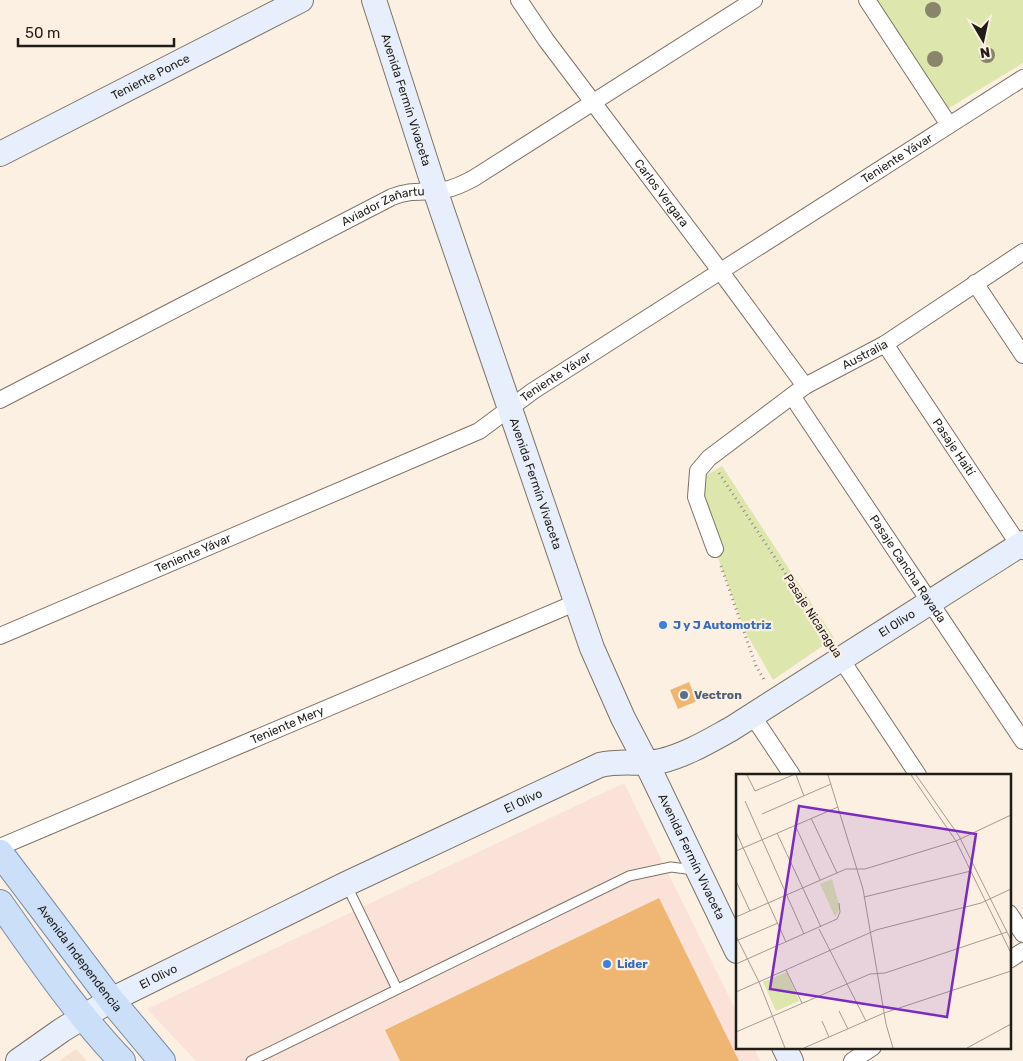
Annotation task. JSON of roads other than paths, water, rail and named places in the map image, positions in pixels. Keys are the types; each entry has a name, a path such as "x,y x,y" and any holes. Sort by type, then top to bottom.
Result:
{"main road":[{"name":"Avenida Independencia","path":"0,853 111,1000 162,1061"},
{"path":"0,903 62,990 122,1061"}],"street":[{"name":"Teniente Ponce","path":"0,154 300,0"},
{"name":"Avenida Fermín Vivaceta","path":"374,0 435,190 575,603 608,686 736,949"},
{"name":"Carlos Vergara","path":"519,0 546,40 721,272 798,391"},
{"name":"Aviador Zañartu","path":"0,400 392,197 412,191 456,187 474,178 754,0"},
{"path":"867,0 949,125"},
{"name":"Teniente Yávar","path":"0,636 479,431 533,391 1023,78"},
{"name":"Australia","path":"715,549 696,497 698,471 709,458 798,391 885,344 1023,252"},
{"path":"975,283 1023,355"},
{"name":"Pasaje Haití","path":"885,344 1022,547"},
{"name":"Pasaje Cancha Rayada","path":"798,391 930,602 1023,740"},
{"name":"El Olivo","path":"18,1061 111,1000 346,884 600,765 612,762 660,761 703,745 752,716 930,602 1022,547"},
{"name":"Teniente Mery","path":"0,847 575,603"},
{"name":"Pasaje Nicaragua","path":"841,659 917,774"},
{"path":"752,716 791,774"},
{"path":"1010,914 1023,934"},
{"path":"1010,959 1023,952"},
{"path":"784,1048 791,1061"},
{"path":"852,1061 872,1048"}],"lane":[{"path":"251,1061 629,876 671,867 697,870"},
{"path":"346,884 397,989"}],"place":[{"name":"J y J Automotriz","path":"663,625"},
{"name":"Vectron","path":"684,695"},
{"name":"Lider","path":"607,964"}]}
